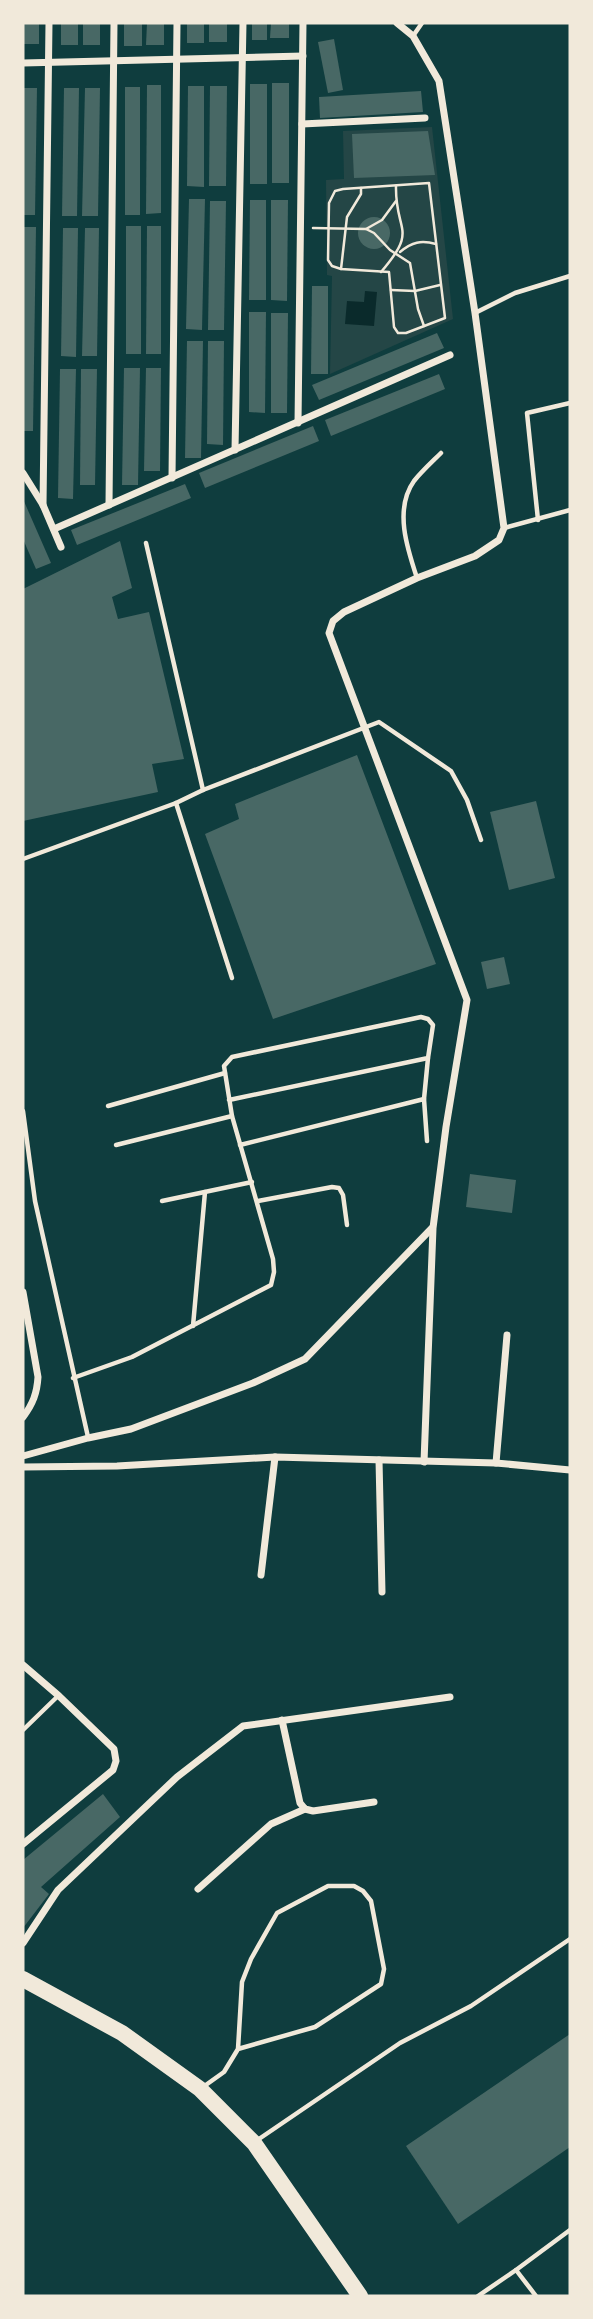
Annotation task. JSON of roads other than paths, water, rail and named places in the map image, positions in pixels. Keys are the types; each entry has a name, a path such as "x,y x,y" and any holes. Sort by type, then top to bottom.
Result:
{"main road":[{"path":"23,1979 122,2033 200,2089 254,2143 360,2296"}],"street":[{"path":"43,505 49,23"},
{"path":"109,505 114,23"},
{"path":"172,478 177,23"},
{"path":"235,450 243,23"},
{"path":"298,423 303,23"},
{"path":"397,23 413,36 439,80 475,313 504,528 499,540 475,556 417,578 344,612 333,621 329,633 467,1000 433,1228 424,1462"},
{"path":"23,63 303,56"},
{"path":"302,124 425,118"},
{"path":"54,529 450,355"},
{"path":"23,473 43,505 61,547"},
{"path":"23,1456 131,1429 253,1383 305,1359 433,1228"},
{"path":"23,1292 38,1377 37,1392 23,1417"},
{"path":"496,1463 507,1335"},
{"path":"23,1467 117,1466 275,1457 496,1463 570,1470"},
{"path":"261,1575 275,1457"},
{"path":"379,1460 382,1592"},
{"path":"23,1665 114,1749 116,1761 113,1770 23,1844"},
{"path":"23,1943 58,1890 177,1777 243,1726 450,1696"},
{"path":"282,1720 300,1803 305,1809 313,1811 374,1802"},
{"path":"198,1889 271,1824 305,1809"}],"lane":[{"path":"413,36 422,23"},
{"path":"475,313 515,293 570,276"},
{"path":"538,520 527,413 570,403"},
{"path":"417,578 408,552 403,512 406,496 414,481 441,453"},
{"path":"504,528 570,510"},
{"path":"146,543 203,790"},
{"path":"23,859 176,803 379,722 451,771 467,800 481,840"},
{"path":"176,803 232,978"},
{"path":"74,1378 132,1357 271,1285 273,1259 229,1100 224,1066 232,1057 421,1017 428,1019 433,1025 424,1099 427,1141"},
{"path":"229,1100 428,1058"},
{"path":"108,1106 225,1073"},
{"path":"240,1145 424,1099"},
{"path":"23,1111 35,1200 88,1438"},
{"path":"116,1145 232,1116"},
{"path":"162,1201 251,1182"},
{"path":"258,1201 339,1188 343,1195 347,1225"},
{"path":"193,1327 205,1192"},
{"path":"23,1731 59,1696"},
{"path":"200,2089 224,2072 239,2049 242,1982 251,1959 277,1913 328,1886 354,1886 363,1891 371,1901 384,1969 381,1984 315,2027 239,2049"},
{"path":"254,2143 400,2043 471,2006 570,1939"},
{"path":"478,2296 570,2230"},
{"path":"516,2270 536,2296"}]}
